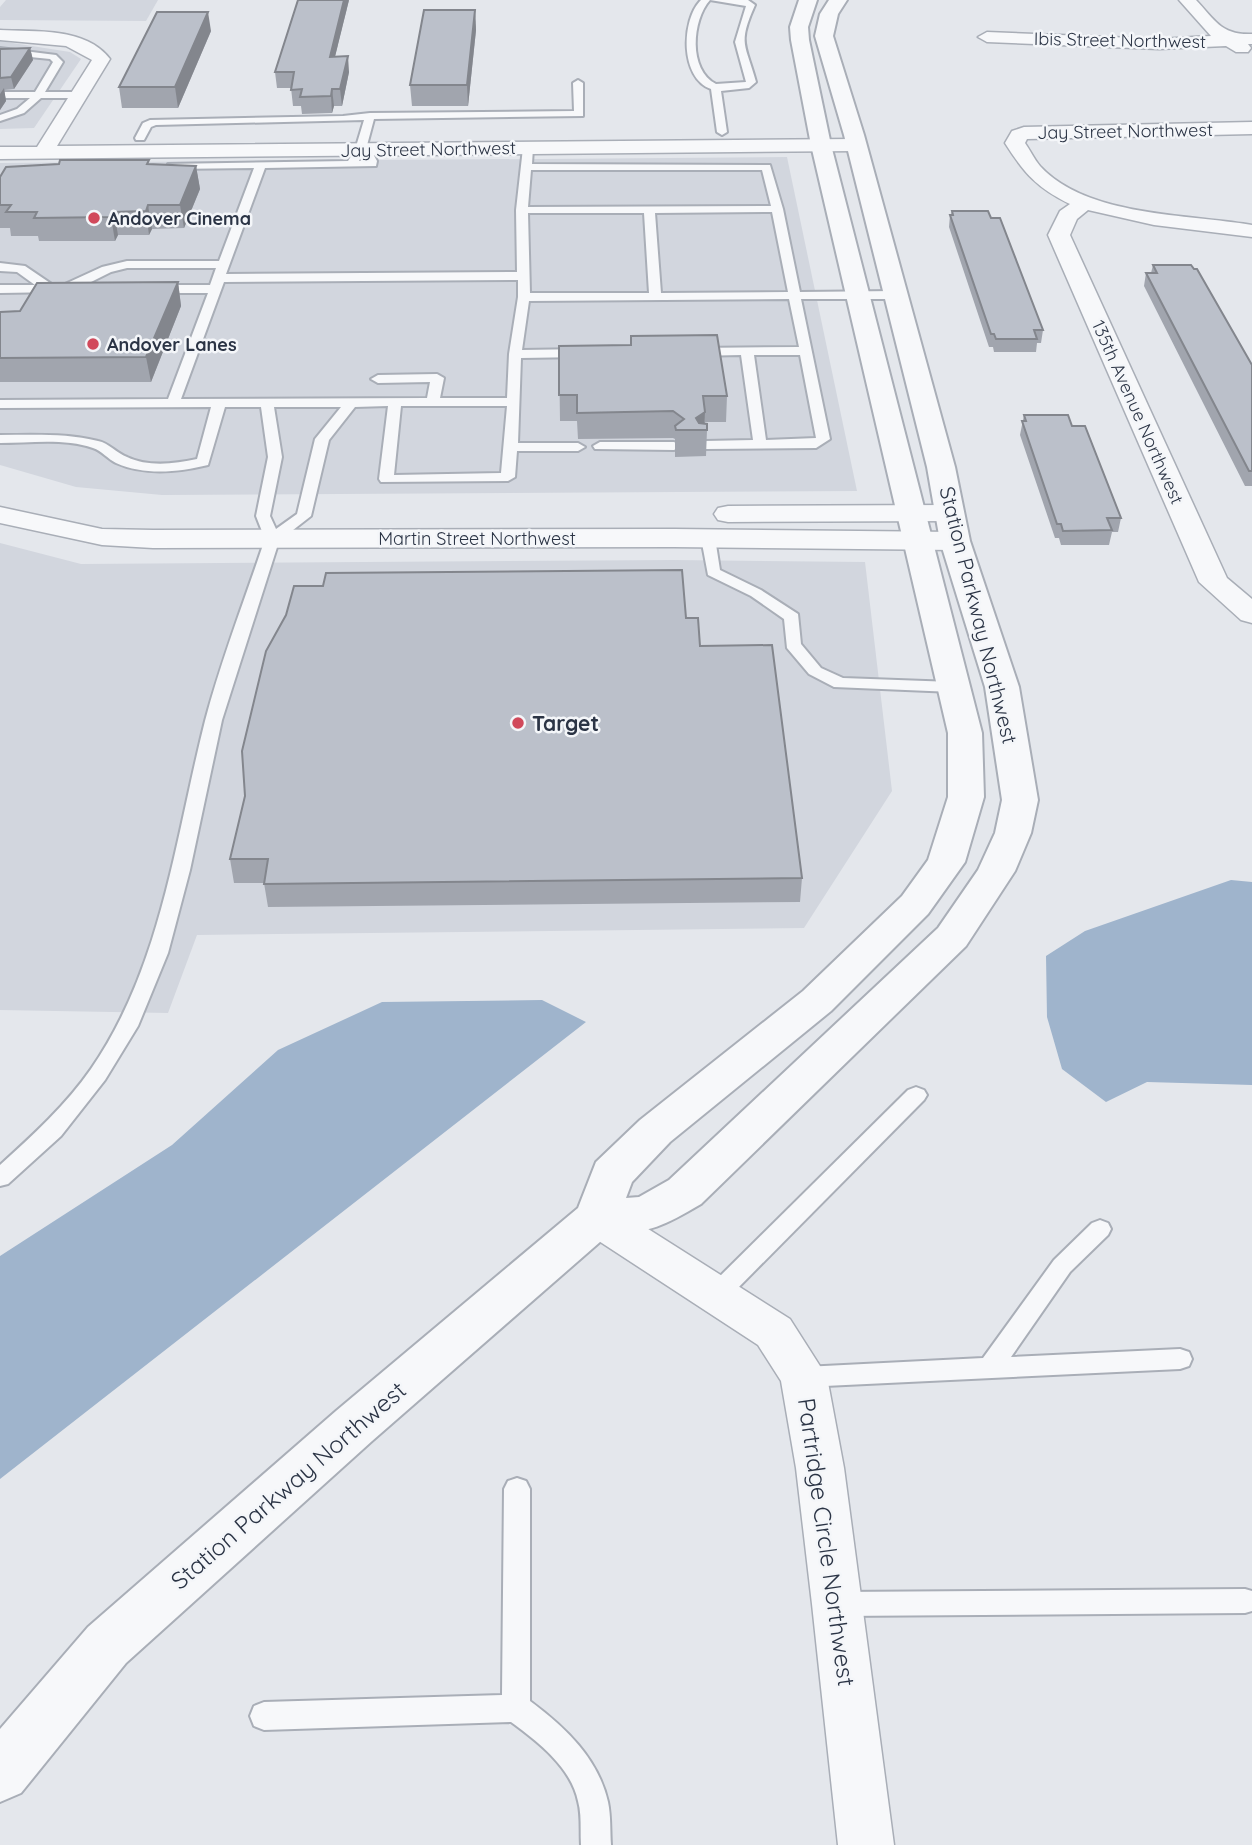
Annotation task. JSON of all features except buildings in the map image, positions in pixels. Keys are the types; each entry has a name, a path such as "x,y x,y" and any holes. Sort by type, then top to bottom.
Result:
{"street":[{"name":"Station Parkway Northwest","path":"0,1773 107,1645 354,1426 597,1218 612,1174 654,1131 817,1001 915,905 946,862 967,797 965,733 820,138 800,40 799,27 808,0"},
{"name":"Station Parkway Northwest","path":"597,1218 647,1214 685,1192 952,937 996,871 1013,833 1020,800 1002,687 953,527 941,467 824,36 829,14 838,0"},
{"path":"1187,0 1219,33 1252,54"},
{"path":"0,35 80,43 96,51 102,59 47,146"},
{"name":"Ibis Street Northwest","path":"987,37 1099,43 1252,39"},
{"name":"Jay Street Northwest","path":"1084,203 1055,190 1036,176 1023,161 1015,143 1019,135 1252,128"},
{"name":"Jay Street Northwest","path":"0,153 140,138 362,154 722,132 853,138"},
{"name":"Jay Street Northwest","path":"0,140 47,146 527,158 820,138"},
{"path":"1084,203 1162,219 1252,231"},
{"name":"135th Avenue Northwest","path":"1084,203 1068,216 1059,235 1214,582 1252,614"},
{"name":"Martin Street Northwest","path":"0,497 117,516 268,528 708,538 915,527"},
{"name":"Martin Street Northwest","path":"0,515 102,537 268,528 304,516 953,527"},
{"path":"953,687 1002,687"},
{"name":"Partridge Circle Northwest","path":"597,1218 774,1332 804,1377 820,1468 866,1845"}],"lane":[{"path":"706,0 693,14 692,55 705,83 716,88 748,85 751,82 741,54 740,30 751,5 746,2 714,0"},
{"path":"0,51 54,57 58,62 31,107 22,113 0,117"},
{"path":"140,138 147,125 178,120 579,114 579,83"},
{"path":"716,88 722,132"},
{"path":"0,95 80,95"},
{"path":"165,166 261,165 362,154 370,116"},
{"path":"395,403 386,479 508,477 515,354 524,297 522,210 527,158 766,167 777,209 823,439 816,444 705,445"},
{"path":"173,404 261,165"},
{"path":"649,209 655,296"},
{"path":"522,210 777,209"},
{"path":"0,267 17,268 26,272 31,279 53,289 88,281 111,268 133,265 223,265"},
{"path":"134,289 217,283 523,276"},
{"path":"0,289 94,289"},
{"path":"524,297 895,295"},
{"path":"747,351 760,444"},
{"path":"678,352 806,351"},
{"path":"515,354 597,353"},
{"path":"378,379 437,378 433,402"},
{"path":"0,404 514,402"},
{"path":"0,439 70,439 99,446 121,460 147,467 196,466 203,462 219,403"},
{"path":"0,1178 53,1130 97,1075 128,1026 158,953 181,870 214,720 268,528 275,457 267,403"},
{"path":"304,516 322,439 351,403"},
{"path":"600,446 674,446"},
{"path":"510,447 578,447"},
{"path":"708,538 713,572 757,593 792,617 793,645 815,671 839,683 953,687"},
{"path":"717,1294 916,1095"},
{"path":"990,1368 1062,1266 1100,1229"},
{"path":"804,1377 1180,1359"},
{"path":"516,1708 517,1489"},
{"path":"838,1604 1245,1601"},
{"path":"264,1717 516,1708 546,1730 577,1767 593,1799 596,1845"}],"shaded area":[{"path":"6,0 158,0 146,21 0,20 0,7"},
{"path":"0,41 70,52 81,59 34,128 0,129"},
{"path":"787,157 857,491 162,495 76,487 0,465 0,163"},
{"path":"0,543 81,564 673,560 865,562 892,791 804,928 197,935 168,1013 0,1010"}],"water":[{"path":"1231,880 1252,882 1252,1085 1147,1082 1106,1102 1062,1069 1047,1017 1046,956 1085,931"},
{"path":"542,1000 586,1022 0,1479 0,1256 172,1145 278,1050 382,1002"}],"place":[{"name":"Andover Cinema","path":"94,218"},
{"name":"Andover Lanes","path":"93,344"},
{"name":"Target","path":"518,723"}]}
